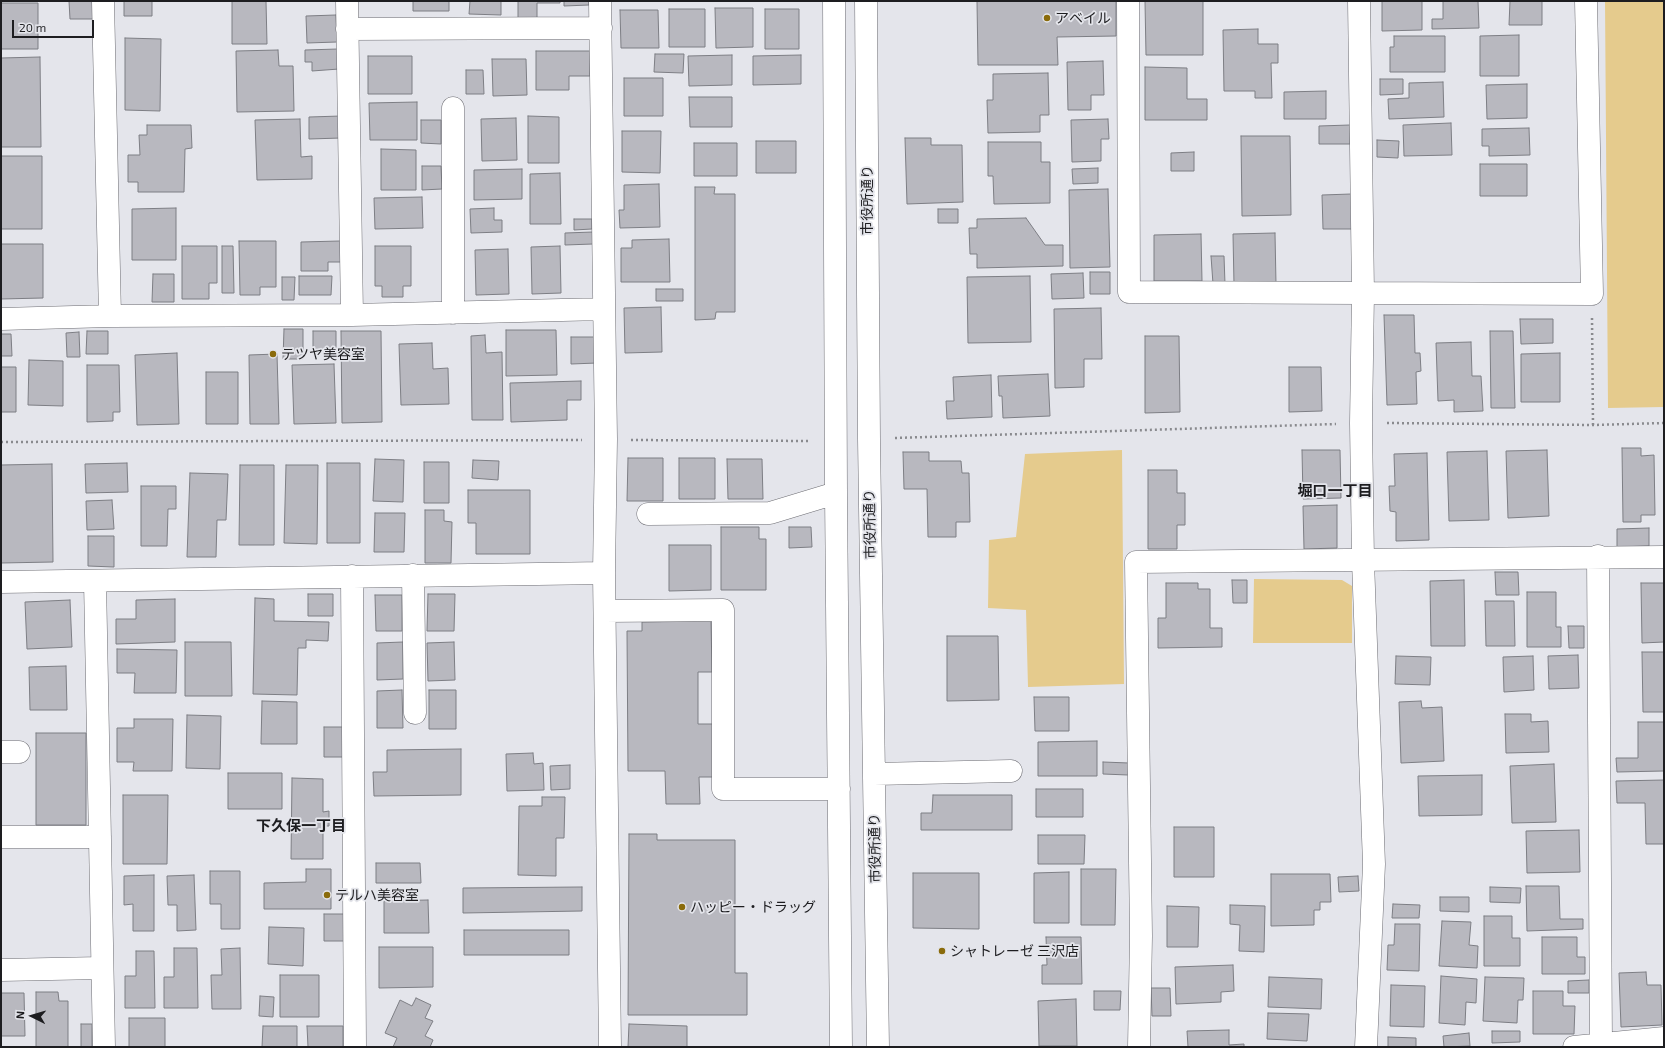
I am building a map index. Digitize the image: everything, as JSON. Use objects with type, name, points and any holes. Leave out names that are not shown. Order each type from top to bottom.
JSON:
[{"type":"street","points":[[103,1],[110,316]]},
{"type":"street","points":[[348,1],[347,29],[352,315]]},
{"type":"street","points":[[600,1],[606,439],[604,573],[610,1047]]},
{"type":"street","points":[[834,1],[836,493],[841,1047]]},
{"type":"street","name":"市役所通り","points":[[866,1],[869,439],[878,1047]]},
{"type":"street","points":[[1128,1],[1130,292],[1592,294],[1586,1]]},
{"type":"street","points":[[1359,1],[1363,293],[1361,423],[1363,561],[1374,864],[1366,1047]]},
{"type":"street","points":[[347,29],[601,28]]},
{"type":"street","points":[[453,108],[453,312]]},
{"type":"street","points":[[1,319],[110,316],[352,315],[604,309]]},
{"type":"street","points":[[648,514],[770,513],[836,493]]},
{"type":"street","points":[[1598,556],[1601,1045]]},
{"type":"street","points":[[1139,1047],[1141,936],[1136,562],[1363,561],[1598,556],[1664,557]]},
{"type":"street","points":[[1,582],[604,573]]},
{"type":"street","points":[[413,575],[415,713]]},
{"type":"street","points":[[352,576],[355,1047]]},
{"type":"street","points":[[95,581],[104,1047]]},
{"type":"street","points":[[605,610],[722,610],[723,789],[839,788]]},
{"type":"street","points":[[874,774],[1011,771]]},
{"type":"street","points":[[1,837],[100,837]]},
{"type":"street","points":[[1,970],[102,968]]},
{"type":"street","points":[[1574,1047],[1664,1038]]},
{"type":"path","points":[[1592,294],[1593,425]]},
{"type":"path","points":[[869,439],[1361,423],[1593,425],[1664,423]]},
{"type":"path","points":[[1,442],[606,439],[836,441]]},
{"type":"shaded area","points":[[1605,1],[1664,1],[1664,407],[1608,408]]},
{"type":"shaded area","points":[[1122,450],[1124,684],[1028,687],[1026,610],[988,608],[989,540],[1016,537],[1025,454]]},
{"type":"shaded area","points":[[1254,579],[1342,580],[1352,586],[1352,643],[1253,643]]},
{"type":"building","points":[[69,1],[93,1],[93,19],[70,19]]},
{"type":"building","points":[[124,1],[152,1],[152,16],[124,16]]},
{"type":"building","points":[[232,1],[266,1],[267,44],[232,44]]},
{"type":"building","points":[[413,1],[449,1],[449,11],[413,11]]},
{"type":"building","points":[[470,1],[501,1],[501,15],[469,14]]},
{"type":"building","points":[[518,1],[560,1],[560,3],[537,3],[537,19],[518,20]]},
{"type":"building","points":[[564,1],[589,1],[589,5],[564,6]]},
{"type":"building","name":"アベイル","points":[[977,1],[1116,1],[1116,36],[1057,37],[1058,65],[978,65]]},
{"type":"building","points":[[1145,1],[1203,1],[1203,55],[1146,55]]},
{"type":"building","points":[[1382,1],[1422,1],[1422,30],[1382,31]]},
{"type":"building","points":[[1443,1],[1478,1],[1479,28],[1432,29],[1432,19],[1443,19]]},
{"type":"building","points":[[1510,1],[1542,1],[1542,25],[1509,25]]},
{"type":"building","points":[[1,3],[38,3],[38,49],[1,49]]},
{"type":"building","points":[[715,8],[753,8],[753,47],[716,48]]},
{"type":"building","points":[[669,9],[705,9],[705,47],[669,47]]},
{"type":"building","points":[[765,9],[799,9],[799,49],[765,49]]},
{"type":"building","points":[[620,10],[658,10],[659,48],[621,48]]},
{"type":"building","points":[[336,15],[337,42],[307,43],[306,16]]},
{"type":"building","points":[[1258,29],[1258,44],[1278,44],[1278,63],[1271,63],[1272,98],[1255,98],[1255,91],[1224,91],[1223,30]]},
{"type":"building","points":[[1519,35],[1519,76],[1480,76],[1480,36]]},
{"type":"building","points":[[1394,36],[1445,36],[1445,72],[1390,72],[1390,47],[1394,47]]},
{"type":"building","points":[[125,38],[161,39],[160,111],[125,110]]},
{"type":"building","points":[[338,49],[339,69],[312,71],[312,62],[305,62],[305,50]]},
{"type":"building","points":[[278,50],[279,66],[293,66],[294,111],[237,112],[236,51]]},
{"type":"building","points":[[536,51],[590,51],[590,76],[569,76],[569,90],[536,90]]},
{"type":"building","points":[[655,54],[684,54],[683,73],[654,72]]},
{"type":"building","points":[[732,55],[732,85],[689,86],[688,56]]},
{"type":"building","points":[[801,55],[801,84],[753,85],[753,56]]},
{"type":"building","points":[[368,56],[412,56],[412,94],[368,94]]},
{"type":"building","points":[[40,57],[41,147],[1,147],[1,58]]},
{"type":"building","points":[[492,59],[526,59],[527,95],[493,96]]},
{"type":"building","points":[[1103,61],[1104,95],[1091,95],[1091,110],[1068,110],[1067,62]]},
{"type":"building","points":[[1145,67],[1187,68],[1187,99],[1207,99],[1207,120],[1145,120]]},
{"type":"building","points":[[466,70],[483,70],[484,94],[466,94]]},
{"type":"building","points":[[1048,73],[1049,115],[1040,115],[1040,132],[988,133],[987,100],[993,100],[993,74]]},
{"type":"building","points":[[624,78],[663,78],[663,116],[624,116]]},
{"type":"building","points":[[1380,79],[1403,79],[1403,94],[1380,95]]},
{"type":"building","points":[[1443,82],[1444,117],[1389,119],[1388,99],[1409,98],[1409,83]]},
{"type":"building","points":[[1527,84],[1527,118],[1487,119],[1486,85]]},
{"type":"building","points":[[1326,91],[1326,119],[1284,119],[1284,92]]},
{"type":"building","points":[[689,97],[732,97],[732,127],[690,127]]},
{"type":"building","points":[[417,102],[417,140],[370,140],[369,103]]},
{"type":"building","points":[[341,116],[341,138],[309,139],[309,117]]},
{"type":"building","points":[[528,116],[559,117],[559,163],[528,163]]},
{"type":"building","points":[[516,118],[517,160],[482,161],[481,119]]},
{"type":"building","points":[[300,119],[301,157],[312,156],[312,179],[257,180],[255,120]]},
{"type":"building","points":[[1108,119],[1109,139],[1101,139],[1101,161],[1072,162],[1071,120]]},
{"type":"building","points":[[421,120],[441,120],[441,144],[421,143]]},
{"type":"building","points":[[1451,123],[1452,155],[1404,156],[1403,125]]},
{"type":"building","points":[[147,125],[191,125],[192,148],[185,149],[184,192],[138,192],[138,182],[128,182],[128,155],[140,155],[139,135],[147,135]]},
{"type":"building","points":[[1350,125],[1350,144],[1319,144],[1319,126]]},
{"type":"building","points":[[1529,128],[1530,155],[1489,156],[1489,146],[1482,146],[1482,129]]},
{"type":"building","points":[[622,131],[661,131],[660,173],[622,172]]},
{"type":"building","points":[[1241,136],[1290,136],[1291,215],[1242,216]]},
{"type":"building","points":[[905,138],[931,138],[931,145],[962,145],[963,202],[907,204]]},
{"type":"building","points":[[1377,140],[1399,141],[1398,158],[1377,157]]},
{"type":"building","points":[[756,141],[796,141],[796,173],[756,173]]},
{"type":"building","points":[[988,142],[1041,142],[1041,162],[1050,162],[1050,203],[994,204],[993,176],[988,176]]},
{"type":"building","points":[[694,143],[737,143],[737,176],[694,176]]},
{"type":"building","points":[[381,149],[416,150],[416,190],[381,190]]},
{"type":"building","points":[[1194,152],[1194,171],[1171,171],[1171,153]]},
{"type":"building","points":[[1,156],[42,156],[42,229],[1,229]]},
{"type":"building","points":[[1480,164],[1527,164],[1527,196],[1480,196]]},
{"type":"building","points":[[422,166],[441,166],[442,189],[422,190]]},
{"type":"building","points":[[1098,168],[1098,183],[1073,184],[1072,169]]},
{"type":"building","points":[[522,169],[522,199],[474,200],[474,170]]},
{"type":"building","points":[[560,173],[561,224],[530,224],[530,174]]},
{"type":"building","points":[[659,184],[660,227],[620,228],[619,210],[624,210],[624,185]]},
{"type":"building","points":[[695,187],[715,187],[714,194],[735,194],[735,312],[716,312],[715,319],[695,320]]},
{"type":"building","points":[[1108,189],[1110,267],[1070,268],[1069,190]]},
{"type":"building","points":[[1351,194],[1352,229],[1323,229],[1322,195]]},
{"type":"building","points":[[422,197],[423,228],[375,229],[374,198]]},
{"type":"building","points":[[176,208],[176,260],[132,260],[132,209]]},
{"type":"building","points":[[494,208],[494,220],[502,220],[502,232],[471,233],[470,209]]},
{"type":"building","points":[[938,209],[958,209],[958,223],[938,223]]},
{"type":"building","points":[[1026,218],[1045,245],[1063,245],[1063,266],[977,268],[977,254],[970,254],[969,228],[977,228],[977,219]]},
{"type":"building","points":[[574,219],[592,219],[592,229],[574,230]]},
{"type":"building","points":[[593,232],[593,244],[565,245],[565,233]]},
{"type":"building","points":[[1275,233],[1276,284],[1234,285],[1233,234]]},
{"type":"building","points":[[1201,234],[1202,281],[1154,281],[1154,235]]},
{"type":"building","points":[[669,239],[670,282],[621,282],[621,248],[632,248],[632,240]]},
{"type":"building","points":[[239,241],[276,241],[276,287],[260,287],[260,295],[240,295]]},
{"type":"building","points":[[340,241],[341,262],[328,262],[328,271],[301,271],[301,242]]},
{"type":"building","points":[[1,244],[43,244],[43,298],[1,299]]},
{"type":"building","points":[[182,246],[217,246],[217,283],[209,283],[209,299],[182,299]]},
{"type":"building","points":[[222,246],[233,246],[234,293],[222,293]]},
{"type":"building","points":[[375,246],[411,246],[411,286],[403,286],[403,297],[382,297],[382,286],[375,286]]},
{"type":"building","points":[[560,246],[561,293],[532,294],[531,247]]},
{"type":"building","points":[[508,249],[509,294],[476,295],[475,250]]},
{"type":"building","points":[[1211,256],[1224,256],[1225,284],[1213,284]]},
{"type":"building","points":[[1090,272],[1110,272],[1110,294],[1090,294]]},
{"type":"building","points":[[1083,273],[1084,298],[1052,299],[1051,274]]},
{"type":"building","points":[[153,274],[174,274],[174,302],[152,302]]},
{"type":"building","points":[[299,276],[332,276],[331,295],[299,295]]},
{"type":"building","points":[[1030,276],[1031,342],[968,343],[967,277]]},
{"type":"building","points":[[282,277],[295,277],[294,300],[282,300]]},
{"type":"building","points":[[656,289],[683,289],[683,301],[656,301]]},
{"type":"building","points":[[661,307],[662,352],[625,353],[624,308]]},
{"type":"building","points":[[1101,308],[1102,359],[1084,359],[1084,387],[1055,388],[1054,309]]},
{"type":"building","points":[[1384,315],[1414,315],[1415,353],[1420,353],[1421,371],[1416,372],[1417,404],[1387,405]]},
{"type":"building","points":[[1520,319],[1553,319],[1553,343],[1521,344]]},
{"type":"building","points":[[284,329],[303,329],[303,359],[283,359]]},
{"type":"building","points":[[506,330],[556,330],[557,375],[506,376]]},
{"type":"building","points":[[87,331],[108,331],[108,354],[86,354]]},
{"type":"building","points":[[313,331],[336,331],[336,350],[313,350]]},
{"type":"building","points":[[341,331],[381,331],[382,422],[342,423]]},
{"type":"building","points":[[1490,331],[1513,331],[1515,408],[1491,408]]},
{"type":"building","points":[[79,332],[80,357],[67,357],[66,333]]},
{"type":"building","points":[[1,334],[11,334],[12,356],[1,356]]},
{"type":"building","points":[[485,335],[486,353],[502,352],[503,420],[472,420],[471,336]]},
{"type":"building","points":[[1145,336],[1179,336],[1180,412],[1145,413]]},
{"type":"building","points":[[571,337],[596,337],[597,363],[571,364]]},
{"type":"building","points":[[1471,342],[1472,376],[1481,376],[1483,411],[1454,412],[1454,400],[1438,401],[1436,343]]},
{"type":"building","points":[[432,343],[433,369],[448,368],[449,404],[401,405],[399,344]]},
{"type":"building","points":[[177,353],[179,424],[137,425],[135,355]]},
{"type":"building","points":[[1560,353],[1560,402],[1521,402],[1521,354]]},
{"type":"building","points":[[277,354],[279,424],[250,424],[249,355]]},
{"type":"building","points":[[29,360],[63,361],[63,406],[28,405]]},
{"type":"building","points":[[334,364],[336,423],[294,424],[292,365]]},
{"type":"building","points":[[87,365],[119,365],[120,412],[113,412],[113,421],[87,422]]},
{"type":"building","points":[[1,367],[16,367],[16,412],[1,412]]},
{"type":"building","points":[[1289,367],[1321,367],[1322,411],[1289,412]]},
{"type":"building","points":[[206,372],[238,372],[238,424],[206,424]]},
{"type":"building","points":[[1048,374],[1050,416],[1003,418],[1002,396],[999,396],[998,376]]},
{"type":"building","points":[[991,375],[992,417],[947,419],[946,401],[954,401],[953,377]]},
{"type":"building","points":[[581,381],[581,400],[567,400],[567,420],[511,422],[510,383]]},
{"type":"building","points":[[1622,448],[1641,448],[1641,456],[1654,455],[1655,515],[1641,515],[1641,522],[1623,522]]},
{"type":"building","points":[[1302,450],[1340,450],[1341,498],[1303,499]]},
{"type":"building","points":[[1547,450],[1549,516],[1508,518],[1506,451]]},
{"type":"building","points":[[1487,451],[1489,520],[1449,521],[1447,452]]},
{"type":"building","points":[[903,452],[929,452],[929,461],[961,461],[962,473],[969,473],[970,522],[956,522],[956,537],[928,537],[927,489],[904,489]]},
{"type":"building","points":[[1427,453],[1429,540],[1396,541],[1396,512],[1390,511],[1389,486],[1395,486],[1394,454]]},
{"type":"building","points":[[628,458],[663,458],[663,501],[627,501]]},
{"type":"building","points":[[679,458],[715,458],[715,499],[679,499]]},
{"type":"building","points":[[375,459],[404,460],[403,502],[373,501]]},
{"type":"building","points":[[727,459],[762,459],[763,499],[728,499]]},
{"type":"building","points":[[473,460],[499,461],[498,480],[472,478]]},
{"type":"building","points":[[424,462],[449,462],[449,503],[424,503]]},
{"type":"building","points":[[127,463],[128,492],[86,493],[85,464]]},
{"type":"building","points":[[327,463],[360,463],[360,543],[327,543]]},
{"type":"building","points":[[52,464],[53,562],[1,563],[1,465]]},
{"type":"building","points":[[240,465],[274,465],[274,545],[239,545]]},
{"type":"building","points":[[286,465],[318,465],[317,544],[284,543]]},
{"type":"building","points":[[1148,470],[1177,470],[1177,493],[1185,493],[1185,525],[1177,525],[1177,549],[1148,549]]},
{"type":"building","points":[[190,473],[228,474],[226,520],[217,520],[216,557],[187,557]]},
{"type":"building","points":[[141,486],[176,486],[176,509],[168,509],[167,546],[141,546]]},
{"type":"building","points":[[468,490],[530,490],[530,554],[476,554],[476,523],[468,523]]},
{"type":"building","points":[[112,500],[114,529],[87,530],[86,501]]},
{"type":"building","points":[[1337,505],[1337,548],[1304,549],[1303,506]]},
{"type":"building","points":[[425,510],[444,510],[444,521],[452,522],[451,563],[425,563]]},
{"type":"building","points":[[375,513],[405,513],[404,552],[374,552]]},
{"type":"building","points":[[721,527],[759,527],[759,539],[766,539],[766,590],[721,590]]},
{"type":"building","points":[[789,527],[811,527],[812,547],[789,548]]},
{"type":"building","points":[[1649,528],[1649,546],[1617,547],[1617,529]]},
{"type":"building","points":[[88,536],[114,536],[114,567],[88,566]]},
{"type":"building","points":[[669,545],[711,545],[711,590],[669,591]]},
{"type":"building","points":[[1495,572],[1518,572],[1519,595],[1496,595]]},
{"type":"building","points":[[1232,580],[1247,580],[1247,603],[1233,603]]},
{"type":"building","points":[[1464,580],[1465,646],[1431,646],[1430,581]]},
{"type":"building","points":[[1166,583],[1198,583],[1198,589],[1210,589],[1210,628],[1222,628],[1222,647],[1158,648],[1158,618],[1166,618]]},
{"type":"building","points":[[1641,583],[1664,583],[1664,642],[1642,643]]},
{"type":"building","points":[[1527,592],[1556,592],[1556,627],[1561,627],[1561,647],[1527,647]]},
{"type":"building","points":[[308,594],[333,594],[333,616],[308,616]]},
{"type":"building","points":[[428,594],[455,594],[454,631],[427,631]]},
{"type":"building","points":[[375,595],[402,595],[402,631],[376,631]]},
{"type":"building","points":[[255,598],[274,599],[274,621],[329,622],[328,641],[306,640],[306,648],[298,648],[297,695],[253,694]]},
{"type":"building","points":[[175,599],[175,642],[116,644],[116,619],[136,619],[136,600]]},
{"type":"building","points":[[70,600],[72,647],[27,649],[25,602]]},
{"type":"building","points":[[1485,601],[1514,601],[1515,646],[1486,646]]},
{"type":"building","points":[[711,621],[712,672],[698,672],[698,724],[713,724],[713,777],[699,777],[700,804],[666,804],[665,771],[628,771],[627,631],[642,631],[642,622]]},
{"type":"building","points":[[1568,626],[1584,626],[1584,648],[1569,648]]},
{"type":"building","points":[[947,636],[998,636],[999,700],[947,701]]},
{"type":"building","points":[[185,642],[231,642],[232,696],[185,696]]},
{"type":"building","points":[[403,642],[403,679],[377,680],[377,643]]},
{"type":"building","points":[[454,642],[455,680],[428,681],[427,643]]},
{"type":"building","points":[[117,649],[177,650],[176,693],[134,693],[135,673],[117,673]]},
{"type":"building","points":[[1642,652],[1664,652],[1664,712],[1643,712]]},
{"type":"building","points":[[1578,655],[1579,688],[1549,689],[1548,656]]},
{"type":"building","points":[[1396,656],[1431,657],[1430,685],[1395,684]]},
{"type":"building","points":[[1533,656],[1534,690],[1504,692],[1503,657]]},
{"type":"building","points":[[66,666],[67,710],[30,710],[29,667]]},
{"type":"building","points":[[402,690],[403,728],[377,728],[377,691]]},
{"type":"building","points":[[429,690],[456,690],[456,729],[429,729]]},
{"type":"building","points":[[1034,697],[1069,697],[1069,731],[1035,731]]},
{"type":"building","points":[[262,701],[297,702],[297,744],[261,744]]},
{"type":"building","points":[[1421,701],[1422,708],[1442,707],[1444,761],[1401,763],[1399,702]]},
{"type":"building","points":[[1505,714],[1531,714],[1531,722],[1548,721],[1549,752],[1506,753]]},
{"type":"building","points":[[187,715],[221,716],[220,769],[186,768]]},
{"type":"building","points":[[134,719],[173,719],[172,771],[133,771],[134,762],[117,762],[117,728],[134,728]]},
{"type":"building","points":[[1638,722],[1664,722],[1664,771],[1617,772],[1616,758],[1638,758]]},
{"type":"building","points":[[324,727],[347,727],[347,757],[324,757]]},
{"type":"building","points":[[36,733],[86,733],[86,825],[36,825]]},
{"type":"building","points":[[1097,741],[1097,776],[1038,776],[1038,742]]},
{"type":"building","points":[[461,749],[461,795],[374,796],[373,772],[387,772],[387,750]]},
{"type":"building","points":[[533,753],[534,764],[543,763],[544,790],[507,791],[506,754]]},
{"type":"building","points":[[1103,762],[1129,763],[1128,775],[1103,774]]},
{"type":"building","points":[[1554,764],[1556,822],[1512,823],[1510,766]]},
{"type":"building","points":[[570,765],[570,789],[551,790],[550,766]]},
{"type":"building","points":[[228,773],[282,773],[282,809],[228,809]]},
{"type":"building","points":[[1482,775],[1482,815],[1419,816],[1418,776]]},
{"type":"building","points":[[292,778],[323,779],[323,812],[329,811],[329,826],[323,826],[323,859],[291,859]]},
{"type":"building","points":[[1664,780],[1664,844],[1646,844],[1645,803],[1617,803],[1616,781]]},
{"type":"building","points":[[1036,789],[1083,789],[1083,817],[1036,817]]},
{"type":"building","points":[[123,795],[168,795],[167,864],[123,864]]},
{"type":"building","points":[[933,795],[1012,795],[1012,830],[921,830],[921,813],[932,813]]},
{"type":"building","points":[[542,797],[565,797],[564,838],[556,838],[556,876],[518,875],[519,806],[542,806]]},
{"type":"building","points":[[1174,827],[1214,827],[1214,877],[1174,877]]},
{"type":"building","points":[[1579,830],[1580,872],[1527,873],[1526,831]]},
{"type":"building","name":"ハッピー・ドラッグ","points":[[629,834],[657,834],[657,840],[735,840],[735,973],[747,973],[747,1015],[628,1015]]},
{"type":"building","points":[[1038,835],[1085,835],[1084,864],[1038,864]]},
{"type":"building","points":[[376,863],[420,863],[421,883],[376,883]]},
{"type":"building","points":[[306,869],[331,869],[331,909],[264,909],[264,883],[306,882]]},
{"type":"building","points":[[1081,869],[1116,869],[1115,925],[1081,925]]},
{"type":"building","points":[[210,871],[240,871],[240,929],[221,929],[221,904],[210,904]]},
{"type":"building","points":[[1069,872],[1069,923],[1034,923],[1034,873]]},
{"type":"building","points":[[913,873],[979,873],[979,929],[913,928]]},
{"type":"building","points":[[1271,874],[1330,874],[1331,902],[1320,902],[1320,910],[1314,910],[1314,925],[1271,926]]},
{"type":"building","points":[[154,875],[154,931],[133,931],[133,904],[124,905],[124,876]]},
{"type":"building","points":[[194,875],[196,930],[177,931],[177,905],[168,905],[167,876]]},
{"type":"building","points":[[1358,876],[1359,891],[1339,892],[1338,877]]},
{"type":"building","points":[[1526,886],[1559,886],[1560,919],[1583,919],[1583,929],[1527,931]]},
{"type":"building","points":[[582,887],[582,911],[463,913],[463,888]]},
{"type":"building","points":[[1490,887],[1521,888],[1520,903],[1490,902]]},
{"type":"building","points":[[1440,897],[1469,897],[1469,912],[1440,911]]},
{"type":"building","points":[[428,900],[429,933],[384,933],[384,901]]},
{"type":"building","points":[[1393,904],[1420,905],[1419,918],[1392,918]]},
{"type":"building","points":[[1230,905],[1265,906],[1264,952],[1239,951],[1240,925],[1230,924]]},
{"type":"building","points":[[1167,906],[1199,907],[1198,947],[1167,947]]},
{"type":"building","points":[[324,914],[347,914],[347,941],[324,941]]},
{"type":"building","points":[[1484,916],[1512,916],[1512,938],[1520,938],[1520,966],[1484,966]]},
{"type":"building","points":[[1442,921],[1471,922],[1469,945],[1478,946],[1477,968],[1439,966]]},
{"type":"building","points":[[1395,924],[1420,924],[1419,971],[1387,970],[1388,945],[1394,945]]},
{"type":"building","points":[[269,927],[304,928],[303,966],[268,964]]},
{"type":"building","points":[[464,930],[569,930],[569,955],[464,955]]},
{"type":"building","points":[[1046,937],[1081,937],[1082,984],[1042,984],[1042,965],[1047,965]]},
{"type":"building","points":[[1542,937],[1577,937],[1577,957],[1585,957],[1585,974],[1542,974]]},
{"type":"building","points":[[379,947],[433,947],[433,987],[379,988]]},
{"type":"building","points":[[174,948],[197,948],[198,1008],[164,1008],[164,977],[174,977]]},
{"type":"building","points":[[240,948],[241,1009],[212,1009],[211,975],[222,975],[221,949]]},
{"type":"building","points":[[136,951],[154,951],[155,1008],[125,1008],[125,976],[136,976]]},
{"type":"building","points":[[1233,965],[1234,991],[1221,992],[1221,1002],[1176,1004],[1175,967]]},
{"type":"building","points":[[1646,972],[1647,985],[1661,985],[1662,1025],[1621,1027],[1619,973]]},
{"type":"building","points":[[280,975],[319,975],[319,1017],[280,1017]]},
{"type":"building","points":[[1441,976],[1477,979],[1476,1003],[1466,1002],[1465,1025],[1439,1023]]},
{"type":"building","points":[[1269,977],[1322,979],[1321,1009],[1268,1007]]},
{"type":"building","points":[[1485,977],[1524,978],[1523,1000],[1518,1000],[1517,1023],[1483,1021]]},
{"type":"building","points":[[1589,980],[1589,993],[1568,993],[1568,981]]},
{"type":"building","points":[[1391,985],[1425,986],[1424,1027],[1390,1026]]},
{"type":"building","points":[[1151,988],[1170,988],[1171,1016],[1152,1016]]},
{"type":"building","points":[[1094,991],[1121,991],[1120,1010],[1094,1010]]},
{"type":"building","points":[[1533,991],[1563,991],[1563,1006],[1575,1006],[1574,1034],[1533,1034]]},
{"type":"building","points":[[36,992],[58,992],[59,1001],[68,1001],[68,1047],[36,1047]]},
{"type":"building","points":[[1,993],[24,993],[25,1036],[1,1036]]},
{"type":"building","points":[[260,996],[274,997],[273,1017],[259,1016]]},
{"type":"building","points":[[416,998],[431,1005],[425,1018],[433,1021],[425,1036],[433,1040],[430,1047],[393,1047],[397,1038],[385,1033],[400,1000],[412,1006]]},
{"type":"building","points":[[1076,999],[1077,1046],[1039,1046],[1038,1001]]},
{"type":"building","points":[[1268,1013],[1309,1014],[1307,1041],[1267,1039]]},
{"type":"building","points":[[129,1018],[165,1018],[165,1047],[129,1047]]},
{"type":"building","points":[[81,1024],[92,1024],[92,1047],[81,1047]]},
{"type":"building","points":[[629,1024],[687,1026],[687,1047],[628,1047]]},
{"type":"building","points":[[263,1026],[297,1026],[297,1047],[262,1047]]},
{"type":"building","points":[[307,1026],[343,1026],[343,1047],[308,1047]]},
{"type":"building","points":[[1229,1030],[1229,1045],[1244,1044],[1244,1047],[1188,1047],[1187,1031]]},
{"type":"building","points":[[1492,1031],[1520,1031],[1520,1042],[1492,1043]]},
{"type":"building","points":[[1469,1033],[1470,1046],[1444,1047],[1443,1036]]},
{"type":"building","points":[[1388,1037],[1416,1038],[1416,1047],[1388,1047]]},
{"type":"place","name":"アベイル","points":[[1047,18]]},
{"type":"place","name":"テツヤ美容室","points":[[273,354]]},
{"type":"place","name":"テルハ美容室","points":[[327,895]]},
{"type":"place","name":"ハッピー・ドラッグ","points":[[682,907]]},
{"type":"place","name":"シャトレーゼ 三沢店","points":[[942,951]]},
{"type":"district","name":"堀口一丁目","points":[[1335,491]]},
{"type":"district","name":"下久保一丁目","points":[[301,826]]}]
